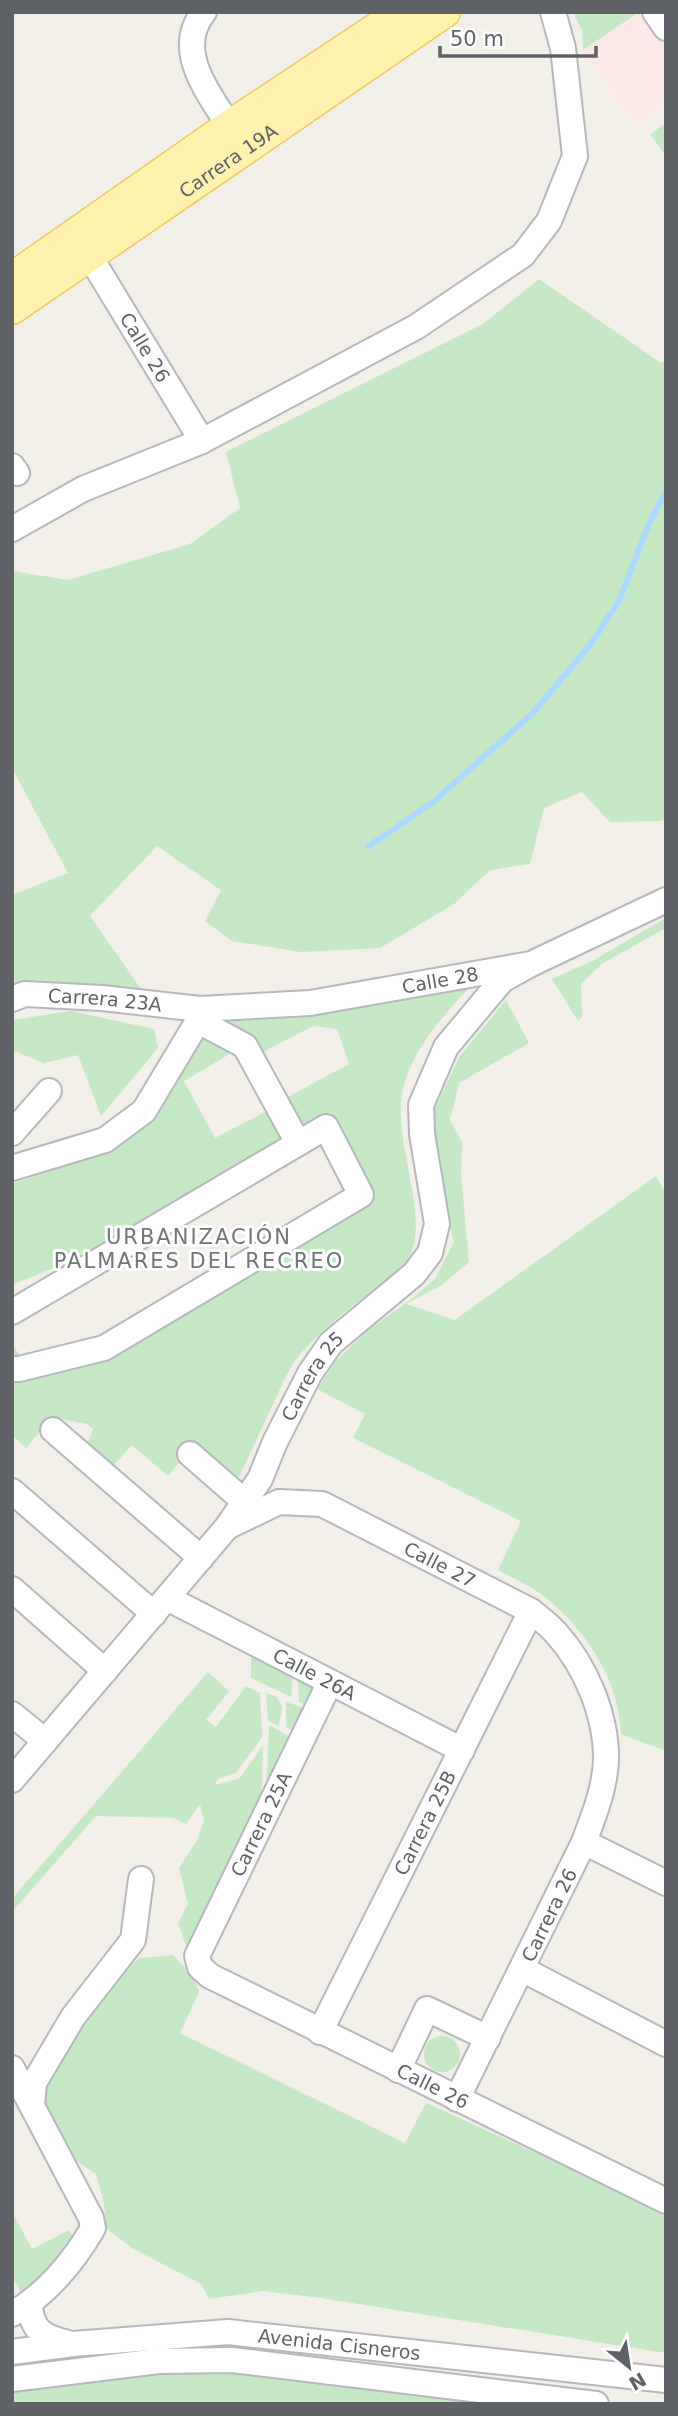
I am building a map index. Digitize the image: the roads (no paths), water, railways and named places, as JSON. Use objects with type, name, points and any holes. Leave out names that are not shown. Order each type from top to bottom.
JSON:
[{"type":"main road","name":"Carrera 19A","points":[[12,278],[229,127],[401,12]]},
{"type":"main road","name":"Carrera 19A","points":[[12,309],[444,13]]},
{"type":"street","points":[[204,12],[191,41],[192,55],[198,74],[229,127]]},
{"type":"street","points":[[12,529],[83,489],[202,441],[416,327],[523,255],[550,222],[575,156],[563,48],[553,12]]},
{"type":"street","points":[[655,12],[666,28]]},
{"type":"street","name":"Calle 26","points":[[89,255],[202,441]]},
{"type":"street","name":"Calle 28","points":[[199,1015],[310,1003],[531,964],[666,900]]},
{"type":"street","name":"Carrera 25","points":[[12,1780],[228,1527],[260,1479],[275,1442],[310,1373],[331,1343],[414,1275],[430,1252],[437,1224],[422,1134],[421,1105],[446,1047],[502,980],[531,964]]},
{"type":"street","name":"Carrera 23A","points":[[12,999],[25,994],[89,997],[199,1015]]},
{"type":"street","points":[[12,1168],[105,1140],[144,1111],[199,1015],[245,1045],[298,1143]]},
{"type":"street","points":[[12,1133],[49,1091]]},
{"type":"street","points":[[12,1312],[326,1127],[361,1195],[104,1348],[12,1369]]},
{"type":"street","points":[[53,1430],[201,1558]]},
{"type":"street","points":[[190,1454],[245,1502]]},
{"type":"street","name":"Calle 26A","points":[[12,1491],[161,1606],[330,1682],[462,1750]]},
{"type":"street","name":"Calle 27","points":[[228,1527],[279,1502],[323,1504],[531,1611],[556,1633],[575,1659],[591,1690],[601,1720]]},
{"type":"street","points":[[12,1589],[105,1671]]},
{"type":"street","name":"Carrera 25B","points":[[320,2032],[531,1611]]},
{"type":"street","name":"Carrera 25A","points":[[200,1967],[197,1956],[330,1682]]},
{"type":"street","points":[[12,1714],[45,1741]]},
{"type":"street","name":"Carrera 26","points":[[457,2099],[584,1842],[599,1799],[606,1758],[601,1720]]},
{"type":"street","points":[[584,1842],[666,1883]]},
{"type":"street","points":[[32,2105],[34,2083],[73,2017],[133,1940],[141,1879]]},
{"type":"street","name":"Calle 26","points":[[200,1967],[210,1976],[320,2032],[666,2202]]},
{"type":"street","points":[[522,1969],[666,2044]]},
{"type":"street","points":[[397,2070],[427,2009],[488,2038]]},
{"type":"street","points":[[12,2068],[91,2217],[93,2228],[80,2252],[21,2309],[46,2338],[73,2344]]},
{"type":"street","name":"Avenida Cisneros","points":[[12,2352],[73,2344],[228,2332],[666,2380]]},
{"type":"street","name":"Avenida Cisneros","points":[[12,2379],[159,2361],[232,2360],[596,2404]]},
{"type":"waterway","points":[[369,846],[432,803],[533,713],[590,645],[619,601],[650,521],[666,492]]},
{"type":"district","name":"URBANIZACIÓN PALMARES DEL RECREO","points":[[199,1249]]}]
